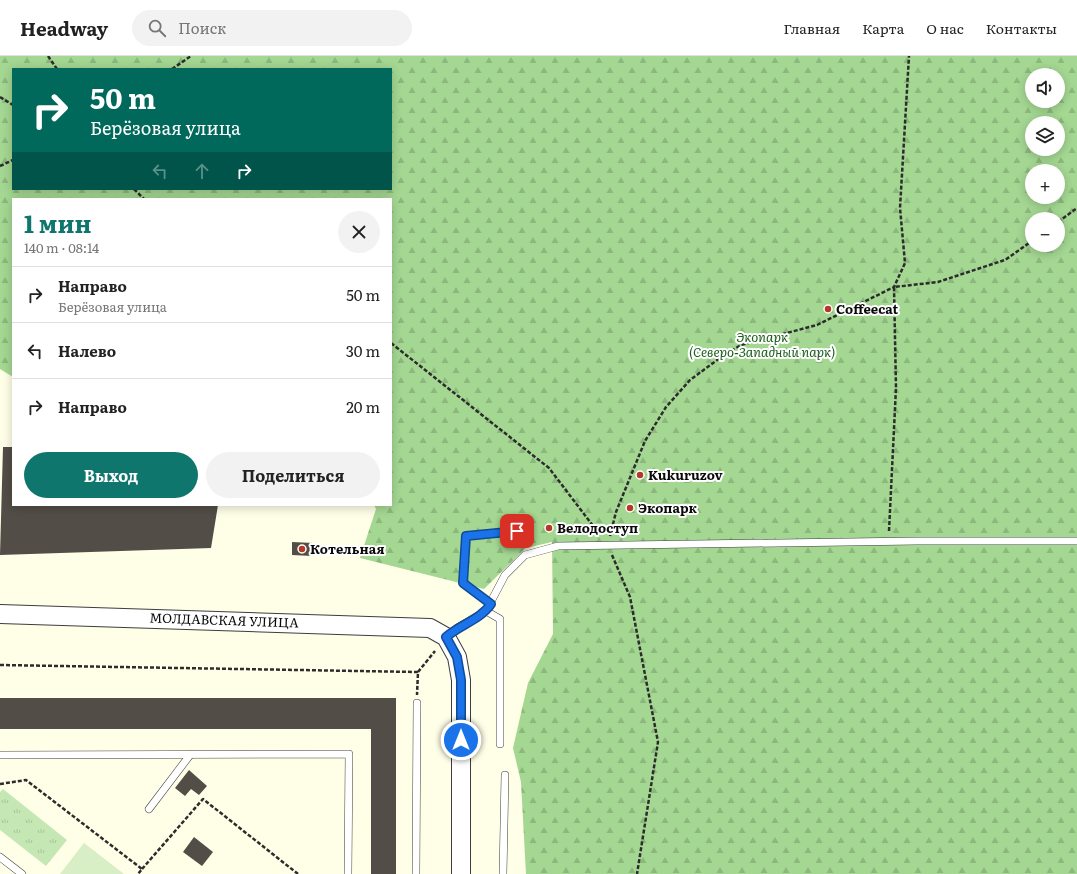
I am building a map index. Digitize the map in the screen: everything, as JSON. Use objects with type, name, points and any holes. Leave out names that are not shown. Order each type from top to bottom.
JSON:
[{"type":"street","name":"МОЛДАВСКАЯ УЛИЦА","points":[[0,614],[412,626],[430,628],[446,637]]},
{"type":"street","points":[[446,637],[457,657],[461,680],[461,874]]},
{"type":"lane","points":[[491,604],[463,583],[466,536],[530,529]]},
{"type":"lane","points":[[446,637],[457,628],[486,611],[491,604],[505,574],[525,555],[558,546],[888,541],[1077,542]]},
{"type":"lane","points":[[486,611],[500,618],[500,744]]},
{"type":"lane","points":[[416,874],[417,703]]},
{"type":"lane","points":[[0,755],[348,754],[348,874]]},
{"type":"lane","points":[[149,809],[190,755]]},
{"type":"lane","points":[[502,874],[505,775]]},
{"type":"lane","points":[[0,857],[22,874]]},
{"type":"path","points":[[48,56],[56,68]]},
{"type":"path","points":[[173,68],[191,56]]},
{"type":"path","points":[[888,541],[896,388],[894,287],[905,263],[900,208],[909,56]]},
{"type":"path","points":[[0,97],[12,104]]},
{"type":"path","points":[[0,166],[12,160]]},
{"type":"path","points":[[135,190],[143,198]]},
{"type":"path","points":[[1065,217],[1077,208]]},
{"type":"path","points":[[608,546],[616,512],[645,440],[666,407],[690,380],[724,354],[741,345],[817,325],[894,287],[938,282],[1005,260],[1025,245]]},
{"type":"path","points":[[392,344],[549,468],[608,546],[630,597],[658,742],[636,874]]},
{"type":"path","points":[[417,703],[418,672],[446,637]]},
{"type":"path","points":[[0,665],[418,672]]},
{"type":"path","points":[[0,784],[26,780],[142,869]]},
{"type":"path","points":[[138,874],[203,799],[298,874]]},
{"type":"green space","name":"Экопарк (Северо-Западный парк)","points":[[0,56],[1077,56],[1077,874],[526,874],[521,782],[513,748],[528,683],[553,634],[552,542],[526,548],[484,589],[360,558],[376,509],[374,506],[392,506],[392,198],[12,198],[12,376],[0,369]]},
{"type":"green space","points":[[3,789],[67,840],[46,866],[0,830],[0,792]]},
{"type":"green space","points":[[84,843],[124,874],[60,874]]},
{"type":"building","points":[[3,447],[12,447],[12,506],[218,506],[211,548],[0,555]]},
{"type":"building","name":"Котельная","points":[[292,542],[313,543],[312,556],[292,555]]},
{"type":"building","points":[[0,698],[396,698],[396,874],[371,874],[371,729],[0,729]]},
{"type":"building","points":[[189,770],[207,786],[199,795],[191,789],[185,796],[175,788]]},
{"type":"building","points":[[194,837],[213,852],[202,866],[183,852]]},
{"type":"place","name":"Coffeecat","points":[[828,309]]},
{"type":"place","name":"Kukuruzov","points":[[640,475]]},
{"type":"place","name":"Экопарк","points":[[630,508]]},
{"type":"place","name":"Велодоступ","points":[[549,528]]},
{"type":"place","name":"Котельная","points":[[302,549]]},
{"type":"route","points":[[461,740],[461,680],[457,657],[446,637],[457,628],[486,611],[491,604],[463,583],[466,536],[517,531]]}]
